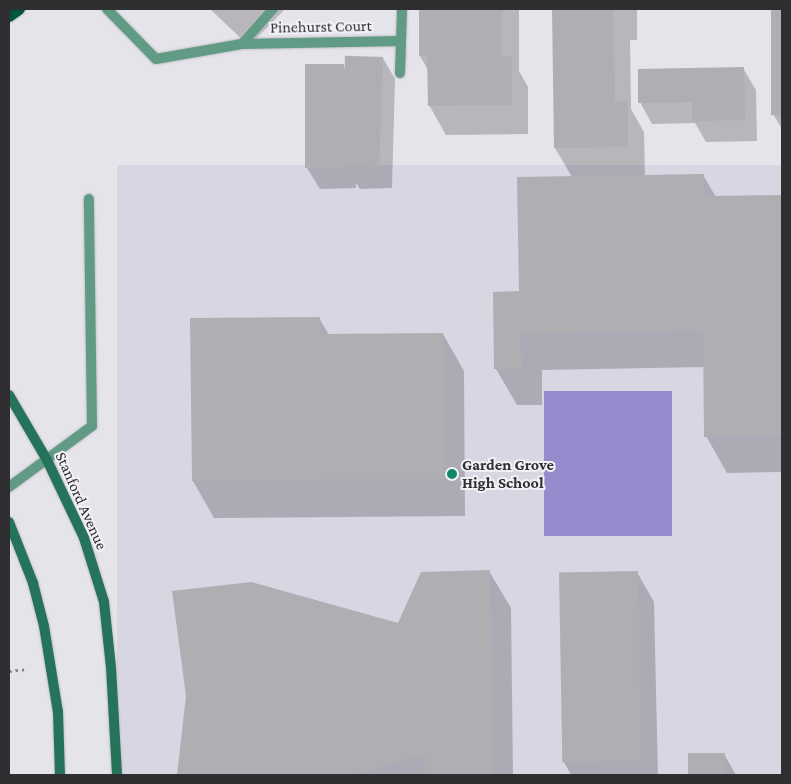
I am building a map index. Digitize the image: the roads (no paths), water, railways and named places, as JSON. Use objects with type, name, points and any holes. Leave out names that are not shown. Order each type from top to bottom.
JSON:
[{"type":"main road","points":[[9,16],[19,9]]},
{"type":"street","name":"Pinehurst Court","points":[[107,9],[156,59],[242,44],[401,41]]},
{"type":"street","name":"Pinehurst Court","points":[[242,44],[273,9]]},
{"type":"street","points":[[400,73],[402,9]]},
{"type":"street","points":[[9,487],[92,426],[89,199]]},
{"type":"street","name":"Stanford Avenue","points":[[9,395],[47,460],[84,538],[104,602],[111,666],[117,775]]},
{"type":"street","points":[[9,522],[33,583],[44,626],[58,712],[60,775]]},
{"type":"place","name":"Garden Grove High School","points":[[452,474]]}]
